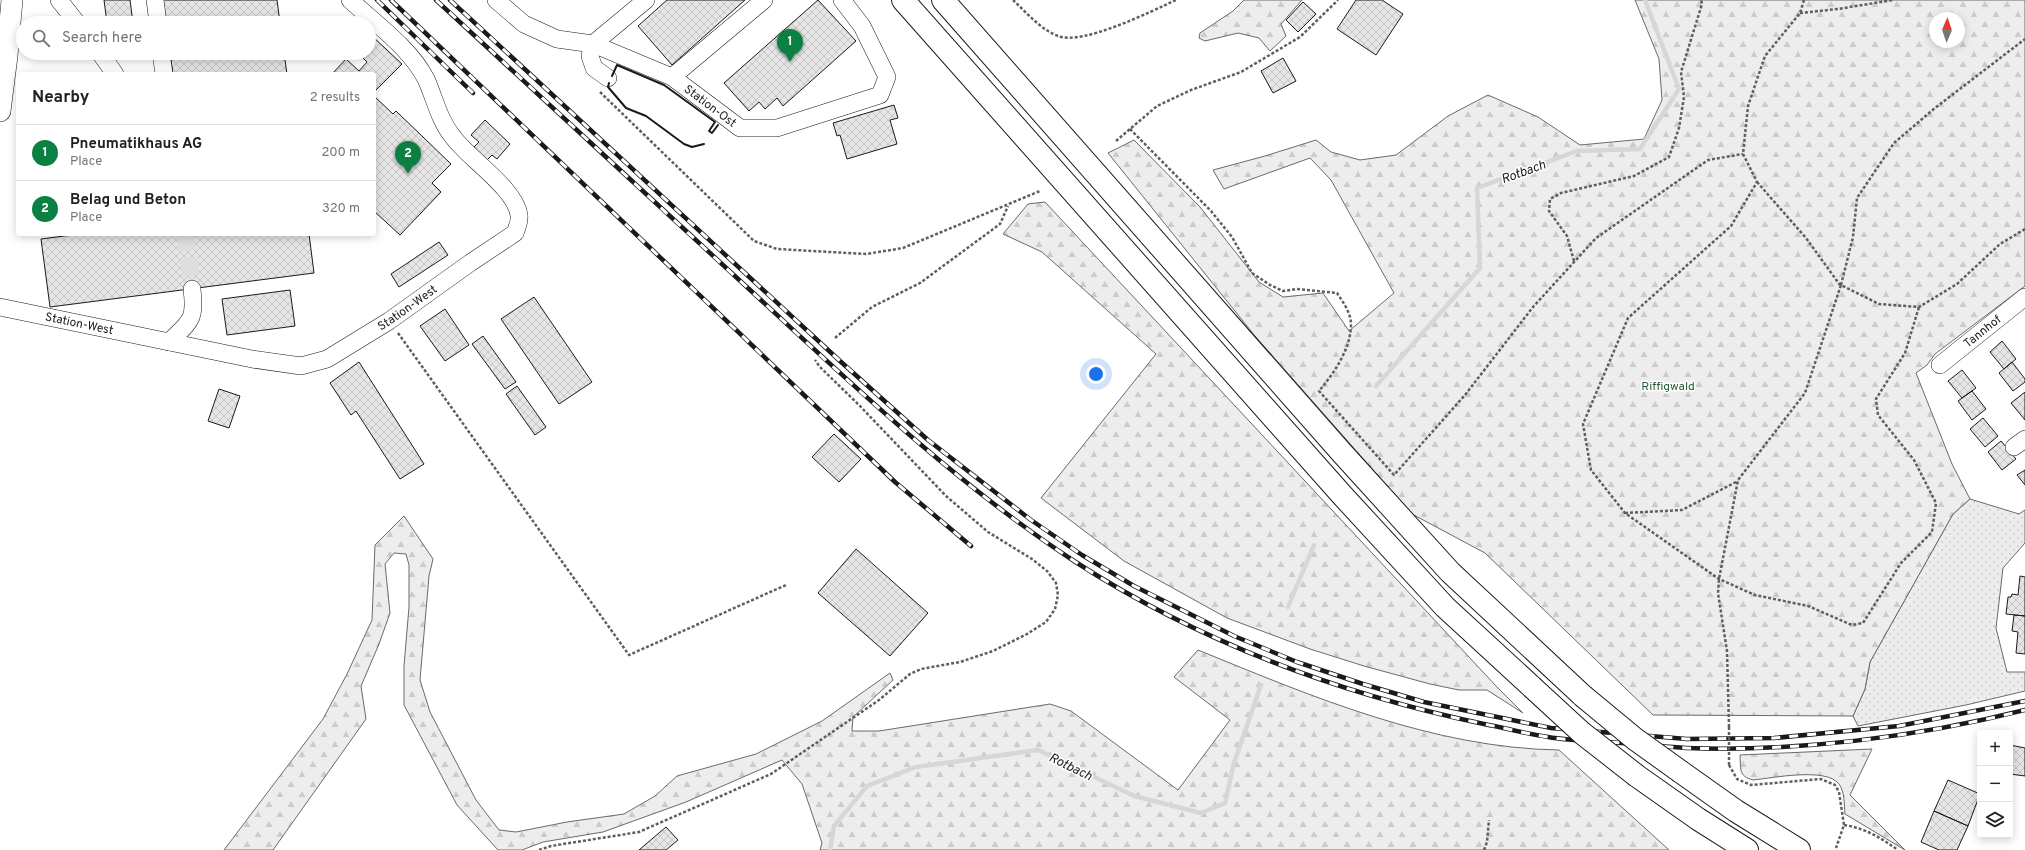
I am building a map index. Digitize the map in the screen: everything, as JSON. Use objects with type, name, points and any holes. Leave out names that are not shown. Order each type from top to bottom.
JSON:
[{"type":"highway","points":[[904,0],[1227,367],[1445,607],[1582,733],[1698,820],[1746,850]]},
{"type":"highway","points":[[942,0],[1450,572],[1583,696],[1635,739],[1736,811],[1799,850]]},
{"type":"main road","points":[[0,111],[8,7]]},
{"type":"street","points":[[59,0],[72,16]]},
{"type":"street","points":[[155,0],[157,16]]},
{"type":"street","name":"Station-West","points":[[350,0],[367,16]]},
{"type":"street","name":"Station-Ost","points":[[496,0],[524,24],[557,39],[593,44],[672,77],[740,128],[777,128],[880,95],[887,77],[862,26],[842,0]]},
{"type":"street","points":[[602,83],[594,68],[590,56],[593,44],[646,0]]},
{"type":"street","points":[[672,77],[764,0]]},
{"type":"street","name":"Station-West","points":[[0,307],[252,359],[301,366],[327,360],[389,321],[470,262],[515,233],[520,217],[516,203],[453,138],[441,118],[426,79],[408,54],[376,24]]},
{"type":"street","points":[[105,60],[114,72]]},
{"type":"street","points":[[162,60],[164,72]]},
{"type":"street","points":[[169,342],[192,318],[194,304],[192,289]]},
{"type":"street","name":"Tannhof","points":[[1940,365],[2025,297]]},
{"type":"path","points":[[1013,0],[1043,28],[1060,37],[1081,37],[1106,31],[1176,0]]},
{"type":"path","points":[[1116,141],[1156,106],[1191,90],[1241,72],[1300,38],[1338,0]]},
{"type":"path","points":[[1574,261],[1567,236],[1549,211],[1550,198],[1561,193],[1634,176],[1670,157],[1681,120],[1684,97],[1682,72],[1702,4],[1701,0]]},
{"type":"path","points":[[1804,0],[1800,13],[1765,56],[1748,106],[1743,154],[1757,182],[1806,238],[1841,285],[1879,304],[1919,307],[1957,284],[2000,244],[2025,229]]},
{"type":"path","points":[[1800,13],[1838,9],[1893,0]]},
{"type":"path","points":[[1624,513],[1682,510],[1738,480],[1805,393],[1841,285],[1854,237],[1857,198],[1894,143],[1935,108],[2025,39]]},
{"type":"path","points":[[602,83],[606,99],[754,241],[777,249],[866,254],[903,248],[1040,191]]},
{"type":"path","points":[[1130,129],[1211,211],[1232,237],[1252,273],[1270,286],[1283,291],[1297,289],[1337,293],[1345,305],[1351,323],[1348,341],[1338,365],[1319,391],[1394,475],[1465,395],[1533,307],[1596,238],[1708,160],[1743,154]]},
{"type":"path","points":[[1757,182],[1731,226],[1628,318],[1582,424],[1591,470],[1624,513],[1719,579],[1755,595],[1808,606],[1852,625],[1863,623],[1901,563],[1932,532],[1936,503],[1914,460],[1878,415],[1876,399],[1905,352],[1919,307]]},
{"type":"path","points":[[835,338],[872,307],[920,283],[1000,224],[1008,205]]},
{"type":"path","points":[[389,321],[629,655],[786,585]]},
{"type":"path","points":[[539,850],[551,846],[639,832],[771,774],[879,700],[910,674],[921,669],[960,662],[993,652],[1046,622],[1055,609],[1058,595],[1056,583],[1047,571],[1032,559],[988,532],[946,496],[859,405],[820,367],[815,360]]},
{"type":"path","points":[[1738,480],[1719,579],[1718,593],[1727,651],[1729,765],[1737,779],[1751,785],[1821,779],[1834,785],[1839,792],[1844,825],[1836,848]]},
{"type":"path","points":[[1484,850],[1487,842],[1489,820]]},
{"type":"path","points":[[1844,825],[1856,826],[1875,834],[1898,850]]},
{"type":"green space","points":[[1244,0],[1302,0],[1281,24],[1286,36],[1270,51],[1259,38],[1238,33],[1205,41],[1199,38],[1200,33],[1233,11]]},
{"type":"green space","name":"Riffigwald","points":[[1635,0],[2025,0],[2025,286],[1935,354],[1927,365],[1916,373],[1952,464],[1970,499],[1953,514],[1870,662],[1865,689],[1853,716],[1653,715],[1485,553],[1412,514],[1255,336],[1108,153],[1134,140],[1200,207],[1259,282],[1283,297],[1323,293],[1349,331],[1394,293],[1331,180],[1310,158],[1224,189],[1213,170],[1316,140],[1331,152],[1360,160],[1396,155],[1448,116],[1488,95],[1538,117],[1580,145],[1644,139],[1662,100],[1659,59]]},
{"type":"green space","points":[[1045,202],[1496,686],[1523,713],[1487,690],[1459,690],[1430,684],[1364,666],[1310,649],[1227,618],[1124,561],[1041,498],[1156,354],[1042,252],[1003,234],[1028,204]]},
{"type":"green space","points":[[1970,499],[2019,514],[2025,510],[2025,543],[2003,568],[1996,628],[2007,672],[2025,672],[2025,691],[1966,705],[1858,726],[1853,716],[1865,689],[1870,662],[1953,514]]},
{"type":"green space","points":[[404,516],[433,559],[429,576],[420,680],[430,712],[476,800],[499,830],[516,832],[567,822],[624,814],[655,796],[677,776],[756,754],[822,721],[890,673],[893,680],[853,717],[852,731],[879,731],[1050,704],[1071,711],[1178,790],[1230,720],[1174,677],[1198,650],[1330,702],[1374,717],[1420,730],[1466,740],[1512,747],[1559,750],[1669,850],[820,850],[822,843],[802,784],[782,760],[686,802],[603,832],[543,842],[522,850],[498,850],[457,805],[404,705],[404,666],[409,607],[409,565],[406,554],[394,553],[385,564],[390,613],[379,644],[361,686],[366,719],[273,850],[224,850],[323,719],[347,674],[372,620],[375,545]]},
{"type":"green space","points":[[1872,749],[1850,795],[1905,850],[1845,814],[1844,799],[1841,787],[1832,779],[1823,776],[1799,775],[1753,780],[1745,776],[1741,771],[1740,755]]},
{"type":"building","points":[[104,0],[130,0],[132,16],[106,16]]},
{"type":"building","points":[[163,0],[277,0],[279,16],[165,16]]},
{"type":"building","points":[[667,0],[745,0],[672,65],[638,26]]},
{"type":"building","points":[[818,0],[856,41],[783,106],[777,98],[765,109],[759,102],[749,111],[724,83]]},
{"type":"building","points":[[1356,0],[1382,0],[1403,14],[1376,55],[1337,29]]},
{"type":"building","points":[[1303,2],[1316,14],[1298,32],[1286,20]]},
{"type":"building","points":[[376,40],[402,64],[376,90],[376,72],[334,72],[345,60],[347,60],[359,71],[367,62],[365,60],[376,60]]},
{"type":"building","points":[[1283,58],[1296,81],[1273,93],[1261,71]]},
{"type":"building","points":[[171,60],[285,60],[287,72],[173,72]]},
{"type":"building","points":[[376,98],[393,114],[396,111],[451,164],[432,183],[441,192],[400,235],[376,213]]},
{"type":"building","points":[[894,105],[898,118],[890,120],[897,144],[847,159],[840,135],[837,136],[833,123]]},
{"type":"building","points":[[485,120],[510,144],[497,159],[492,155],[484,163],[471,150],[479,142],[471,135]]},
{"type":"building","points":[[64,236],[309,236],[314,273],[50,307],[41,239]]},
{"type":"building","points":[[439,242],[448,255],[399,287],[391,274]]},
{"type":"building","points":[[290,290],[295,326],[227,335],[222,299]]},
{"type":"building","points":[[534,297],[592,382],[559,404],[501,319]]},
{"type":"building","points":[[445,309],[469,345],[445,361],[420,326]]},
{"type":"building","points":[[483,336],[516,382],[505,389],[472,344]]},
{"type":"building","points":[[2002,341],[2016,359],[2004,369],[1990,352]]},
{"type":"building","points":[[359,362],[424,464],[400,479],[356,411],[351,415],[330,383]]},
{"type":"building","points":[[2012,362],[2025,379],[2025,382],[2013,391],[1999,373]]},
{"type":"building","points":[[1962,370],[1976,388],[1962,398],[1948,381]]},
{"type":"building","points":[[517,386],[546,427],[535,435],[506,394]]},
{"type":"building","points":[[219,389],[240,396],[229,428],[208,421]]},
{"type":"building","points":[[1972,391],[1986,409],[1972,420],[1958,401]]},
{"type":"building","points":[[2025,392],[2025,420],[2011,403]]},
{"type":"building","points":[[1983,418],[1998,436],[1985,447],[1970,429]]},
{"type":"building","points":[[834,434],[861,459],[839,482],[812,457]]},
{"type":"building","points":[[2001,441],[2016,459],[2002,470],[1988,452]]},
{"type":"building","points":[[2025,470],[2025,485],[2017,475]]},
{"type":"building","points":[[856,549],[928,613],[890,656],[818,593]]},
{"type":"building","points":[[2020,576],[2025,577],[2025,616],[2006,614],[2008,597],[2011,597],[2012,594],[2018,595]]},
{"type":"building","points":[[2014,615],[2025,616],[2025,654],[2016,653],[2018,632],[2012,631]]},
{"type":"building","points":[[2013,746],[2025,748],[2025,776],[2013,774]]},
{"type":"building","points":[[1948,780],[1977,793],[1977,802],[1968,826],[1934,811]]},
{"type":"building","points":[[1934,811],[1968,826],[1957,850],[1939,850],[1921,842]]},
{"type":"building","points":[[666,827],[678,840],[666,850],[639,850]]},
{"type":"waterway","name":"Rotbach","points":[[1376,386],[1480,268],[1477,188],[1577,151],[1640,149],[1679,89],[1645,0]]},
{"type":"waterway","name":"Rotbach","points":[[1288,607],[1314,545]]},
{"type":"waterway","name":"Rotbach","points":[[830,850],[834,826],[867,786],[916,767],[1038,750],[1134,796],[1201,813],[1225,803],[1234,763],[1261,685]]},
{"type":"tunnel","points":[[185,236],[192,289]]},
{"type":"railway","points":[[377,0],[473,93]]},
{"type":"railway","points":[[391,0],[895,482],[971,546]]},
{"type":"railway","points":[[436,0],[874,404],[952,470],[1032,532],[1074,561],[1122,590],[1221,640],[1272,662],[1324,681],[1377,697],[1430,712],[1532,734],[1566,739],[1686,748],[1770,748],[1857,741],[1900,735],[1984,720],[2025,710]]},
{"type":"railway","points":[[450,0],[840,361],[928,440],[1031,520],[1082,555],[1134,586],[1234,636],[1297,662],[1424,702],[1551,728],[1687,739],[1774,738],[1899,726],[2025,701]]},
{"type":"wall","points":[[612,76],[617,65],[664,85],[715,122],[709,131],[712,133],[718,125]]},
{"type":"wall","points":[[609,83],[608,87],[626,108],[646,116],[684,144],[692,147],[704,144]]},
{"type":"place","name":"Pneumatikhaus AG","points":[[790,62]]},
{"type":"place","name":"Belag und Beton","points":[[408,174]]}]
